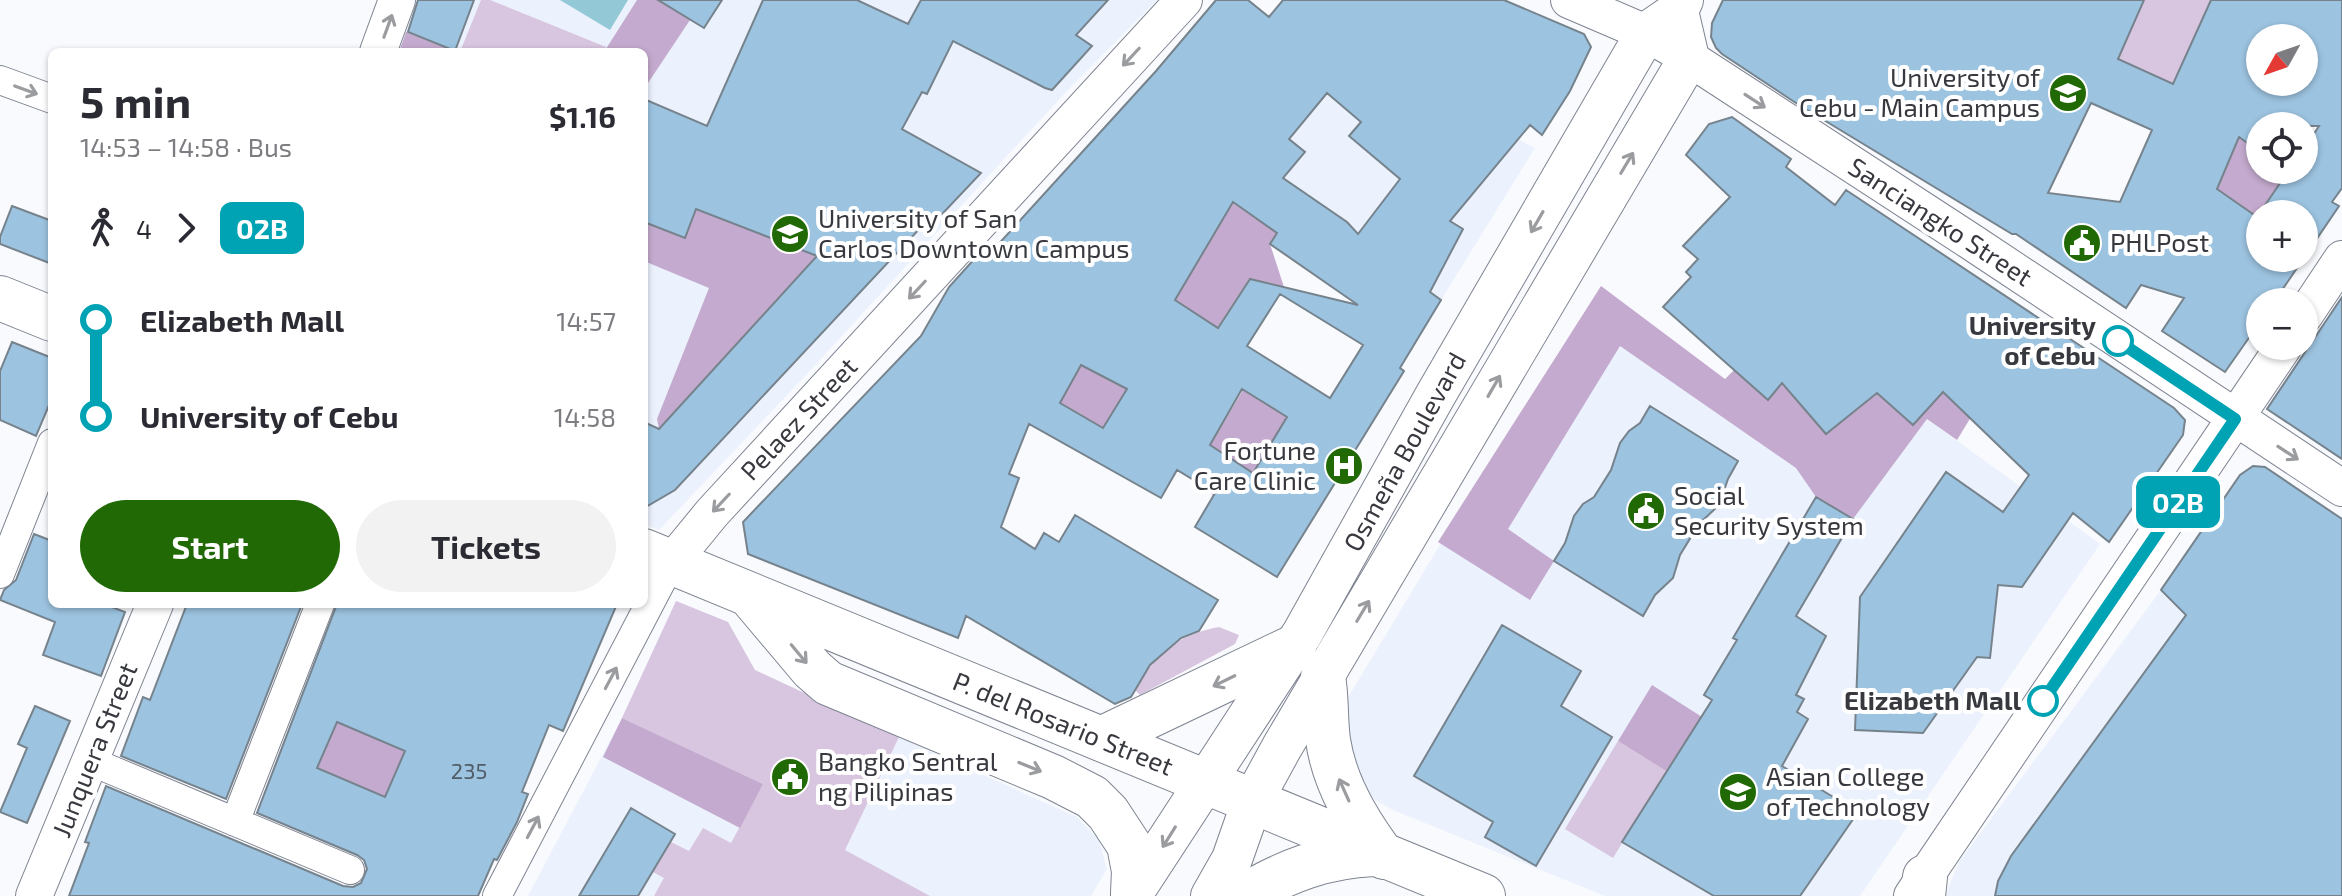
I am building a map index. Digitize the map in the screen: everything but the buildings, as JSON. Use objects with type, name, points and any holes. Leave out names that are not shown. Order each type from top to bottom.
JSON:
[{"type":"main road","name":"Osmeña Boulevard","points":[[1211,896],[1232,859],[1308,662],[1435,396],[1646,33],[1681,5]]},
{"type":"main road","name":"Osmeña Boulevard","points":[[1132,894],[1204,782],[1308,662],[1689,58],[1681,5]]},
{"type":"main road","points":[[0,298],[48,317]]},
{"type":"main road","name":"P. del Rosario Street","points":[[657,557],[1483,896]]},
{"type":"main road","points":[[749,594],[812,669],[828,683],[1061,780],[1092,797],[1108,813],[1129,845],[1134,871],[1132,894]]},
{"type":"main road","points":[[1101,739],[1308,662],[1327,699],[1328,739],[1336,771],[1359,821],[1380,856]]},
{"type":"main road","points":[[1244,896],[1308,864],[1348,855],[1380,856]]},
{"type":"street","points":[[379,48],[397,0]]},
{"type":"street","name":"Pelaez Street","points":[[648,576],[657,557],[712,513],[1184,0]]},
{"type":"street","name":"Sanciangko Street","points":[[1569,0],[1646,33],[1689,58],[2342,488]]},
{"type":"street","points":[[0,80],[48,98]]},
{"type":"street","points":[[2318,295],[2342,259]]},
{"type":"street","points":[[1920,890],[2275,360]]},
{"type":"street","points":[[0,574],[48,453]]},
{"type":"street","name":"Junquera Street","points":[[34,896],[153,608]]},
{"type":"street","points":[[235,822],[318,608]]},
{"type":"street","name":"Pelaez Street","points":[[497,896],[633,608]]},
{"type":"street","points":[[90,761],[350,870]]},
{"type":"shaded area","name":"University of San Carlos Downtown Campus","points":[[416,0],[1157,0],[1064,94],[659,530],[648,526],[648,48],[398,48]]},
{"type":"shaded area","points":[[481,0],[490,0],[606,47],[606,48],[462,48]]},
{"type":"shaded area","points":[[637,0],[658,0],[690,20],[648,83],[648,48],[607,48]]},
{"type":"shaded area","points":[[1216,0],[1248,0],[1269,17],[1283,0],[1353,0],[1518,139],[1535,148],[1441,300],[1283,178],[1156,71]]},
{"type":"shaded area","points":[[2144,0],[2211,0],[2173,84],[2118,59]]},
{"type":"shaded area","points":[[406,32],[447,48],[400,48]]},
{"type":"shaded area","points":[[2237,136],[2246,142],[2246,184],[2280,184],[2269,200],[2246,200],[2246,209],[2208,210]]},
{"type":"shaded area","points":[[1233,203],[1277,233],[1270,244],[1284,287],[1249,279],[1217,328],[1175,300]]},
{"type":"shaded area","points":[[696,209],[817,256],[659,429],[657,419],[709,288],[648,263],[648,224],[684,238]]},
{"type":"shaded area","points":[[1601,286],[1873,491],[1927,419],[2100,544],[1860,896],[1605,896],[1393,810],[1375,800],[1362,783],[1345,725],[1347,699],[1438,548],[1575,334]]},
{"type":"shaded area","points":[[1601,286],[1725,379],[1735,369],[1768,399],[1782,383],[1826,434],[1855,410],[1848,368],[1913,424],[1943,392],[1971,417],[1957,440],[1927,419],[1853,519],[1816,497],[1796,468],[1620,346],[1508,529],[1554,561],[1530,600],[1438,542]]},
{"type":"shaded area","points":[[1146,357],[1104,428],[1057,402],[1081,365],[1102,376]]},
{"type":"shaded area","points":[[1243,390],[1293,421],[1277,433],[1253,473],[1214,496],[1191,478]]},
{"type":"shaded area","points":[[2161,590],[2312,739],[2342,896],[1945,896],[1959,862]]},
{"type":"shaded area","name":"Bangko Sentral ng Pilipinas","points":[[676,601],[728,622],[756,673],[1077,817],[1099,840],[1107,869],[1091,896],[528,896],[622,718]]},
{"type":"shaded area","points":[[676,601],[728,622],[755,670],[899,737],[845,850],[930,896],[654,896],[664,878],[653,872],[671,842],[689,851],[703,828],[731,843],[763,784],[622,718]]},
{"type":"shaded area","points":[[1219,627],[1239,635],[1235,644],[1140,695],[1135,690],[1151,666],[1169,648],[1191,635]]},
{"type":"shaded area","points":[[1652,685],[1702,717],[1666,771],[1618,741]]},
{"type":"shaded area","points":[[622,718],[763,784],[740,828],[603,757]]},
{"type":"shaded area","points":[[337,722],[423,759],[382,803],[358,785],[323,770],[314,775]]},
{"type":"shaded area","points":[[1618,741],[1666,771],[1613,858],[1565,829]]},
{"type":"water","points":[[560,0],[628,0],[610,30]]},
{"type":"bus line","name":"02B","points":[[2043,701],[2235,419],[2118,341]]},
{"type":"place","name":"University of Cebu - Main Campus","points":[[2068,93]]},
{"type":"place","name":"University of San Carlos Downtown Campus","points":[[790,234]]},
{"type":"place","name":"PHLPost","points":[[2082,243]]},
{"type":"place","name":"University of Cebu","points":[[2118,341]]},
{"type":"place","name":"Fortune Care Clinic","points":[[1344,466]]},
{"type":"place","name":"Social Security System","points":[[1646,511]]},
{"type":"place","name":"Elizabeth Mall","points":[[2043,701]]},
{"type":"place","name":"Bangko Sentral ng Pilipinas","points":[[790,777]]},
{"type":"place","name":"Asian College of Technology","points":[[1738,792]]}]
